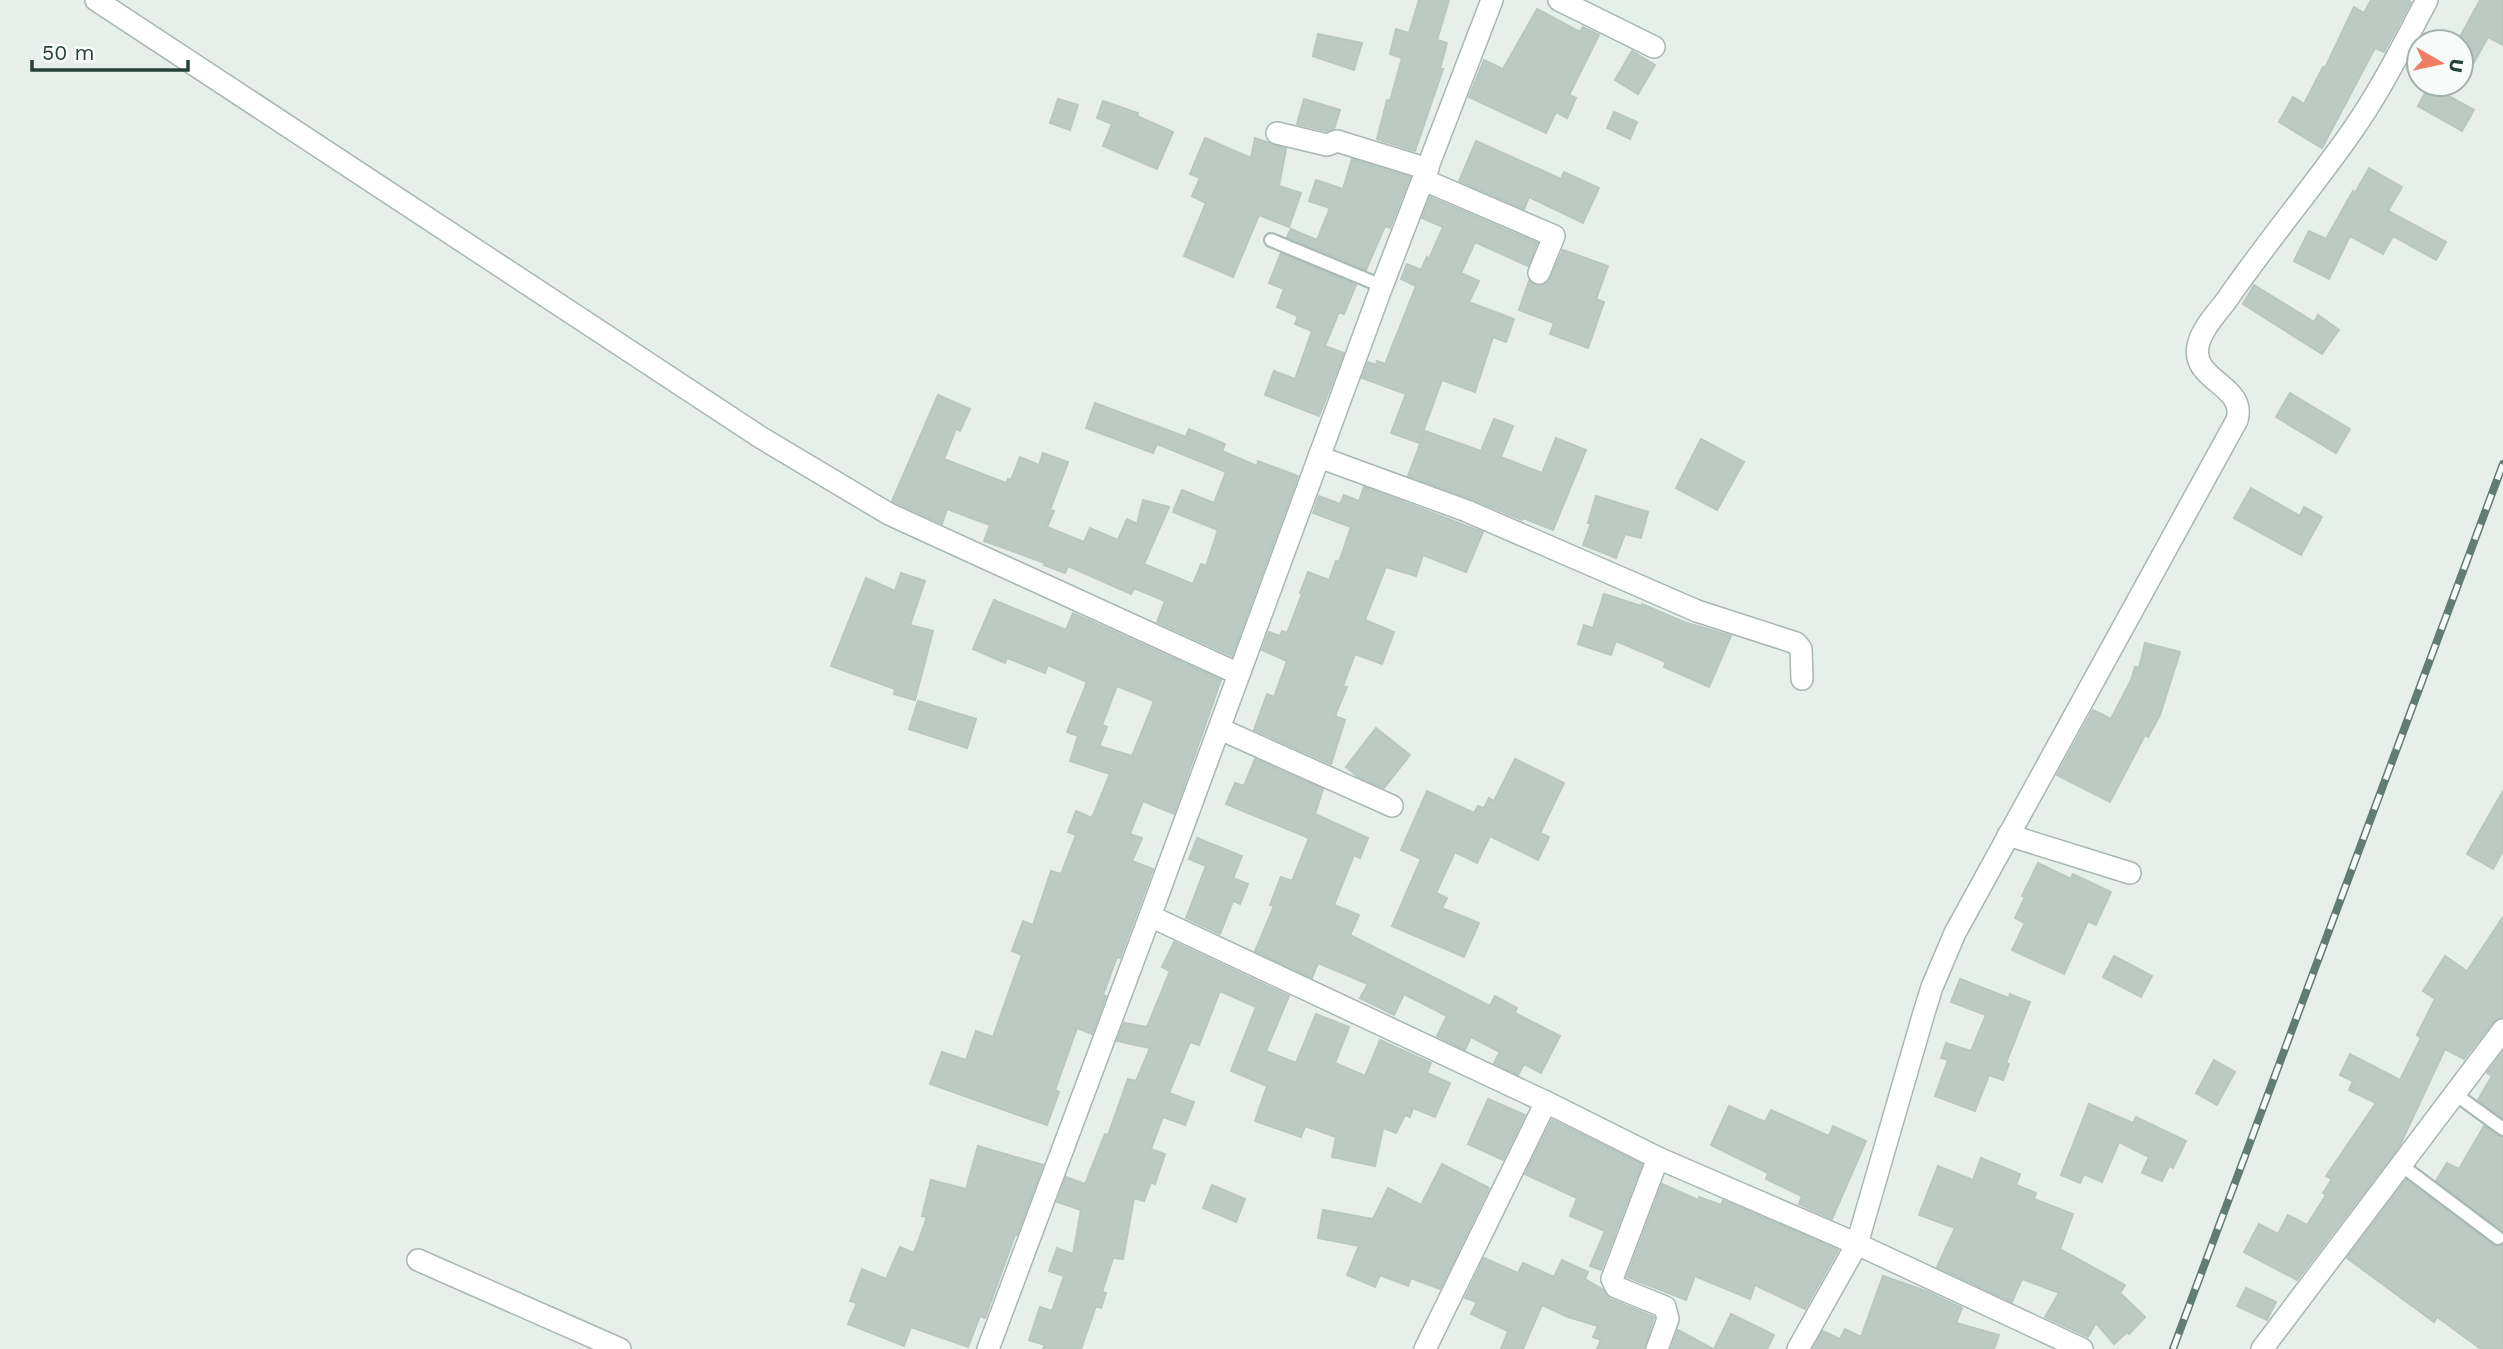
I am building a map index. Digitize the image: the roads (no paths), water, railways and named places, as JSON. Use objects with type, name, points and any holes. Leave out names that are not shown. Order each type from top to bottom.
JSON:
[{"type":"street","points":[[96,0],[760,437],[864,500],[966,551],[1239,674]]},
{"type":"street","points":[[988,1349],[1382,286],[1492,0]]},
{"type":"street","points":[[1559,0],[1654,47]]},
{"type":"street","points":[[1798,1349],[1857,1244],[1932,987],[1955,933],[2237,420],[2239,408],[2234,397],[2201,367],[2197,356],[2202,335],[2351,133],[2388,74],[2427,0]]},
{"type":"street","points":[[1277,133],[1327,145],[1337,141],[1426,175],[1554,236],[1539,273]]},
{"type":"street","points":[[1319,457],[1467,511],[1697,611],[1796,643],[1801,649],[1802,679]]},
{"type":"street","points":[[1220,729],[1392,806]]},
{"type":"street","points":[[2008,835],[2130,873]]},
{"type":"street","points":[[1150,916],[1546,1102],[1658,1158],[1857,1244],[2082,1349]]},
{"type":"street","points":[[2262,1349],[2503,1030]]},
{"type":"street","points":[[1425,1349],[1546,1102]]},
{"type":"street","points":[[1657,1349],[1668,1319],[1665,1307],[1616,1287],[1612,1279],[1658,1158]]},
{"type":"street","points":[[418,1260],[614,1348]]},
{"type":"lane","points":[[1271,240],[1382,286]]},
{"type":"lane","points":[[2455,1094],[2503,1129]]},
{"type":"lane","points":[[2401,1165],[2498,1238]]},
{"type":"railway","points":[[2173,1349],[2503,464]]}]
